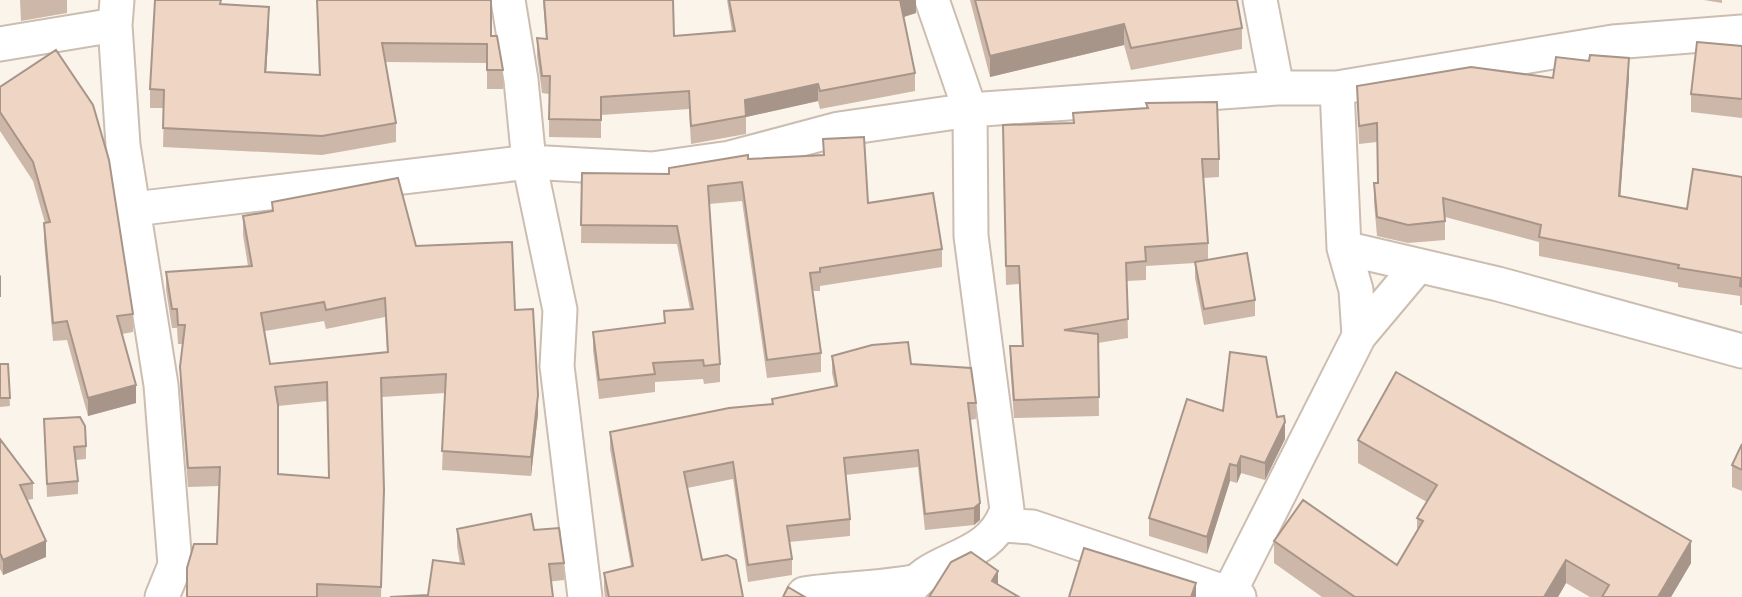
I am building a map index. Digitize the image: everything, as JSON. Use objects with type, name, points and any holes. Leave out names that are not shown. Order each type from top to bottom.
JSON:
[{"type":"street","points":[[508,0],[521,80],[529,162],[560,310],[557,366],[585,597]]},
{"type":"street","points":[[804,594],[844,588],[909,589],[993,538],[1002,525],[1007,510],[971,236],[970,110],[932,0]]},
{"type":"street","points":[[1260,0],[1278,88]]},
{"type":"street","points":[[0,44],[116,13],[123,145],[161,385],[175,565],[162,597]]},
{"type":"street","points":[[134,209],[529,162],[652,169],[730,158],[839,128],[970,110],[1278,88],[1337,88],[1613,42],[1742,32]]},
{"type":"street","points":[[1337,88],[1344,248],[1356,290],[1359,335]]},
{"type":"street","points":[[1344,248],[1416,267],[1498,284],[1742,351]]},
{"type":"street","points":[[1002,525],[1032,527],[1231,596],[1359,335],[1416,267]]},
{"type":"building","points":[[155,0],[221,0],[220,4],[269,7],[265,72],[320,75],[317,0],[491,0],[491,36],[497,36],[503,70],[487,70],[487,44],[382,43],[396,123],[322,136],[163,128],[164,90],[150,89]]},
{"type":"building","points":[[544,0],[673,0],[674,36],[735,31],[729,0],[900,0],[915,73],[820,91],[818,84],[745,100],[746,116],[691,126],[689,91],[601,97],[601,120],[549,119],[550,76],[542,76],[537,38],[547,39]]},
{"type":"building","points":[[975,0],[1237,0],[1242,28],[1131,48],[1124,24],[990,56]]},
{"type":"building","points":[[1697,42],[1742,46],[1742,99],[1691,94]]},
{"type":"building","points":[[56,50],[93,105],[109,160],[133,314],[117,316],[136,385],[88,398],[67,321],[53,323],[44,223],[50,222],[33,162],[0,112],[0,87]]},
{"type":"building","points":[[1590,55],[1629,58],[1619,196],[1687,209],[1693,169],[1742,177],[1742,287],[1741,278],[1678,268],[1679,265],[1539,237],[1541,225],[1443,198],[1445,221],[1408,225],[1377,217],[1374,183],[1378,183],[1377,123],[1359,126],[1357,86],[1471,67],[1553,78],[1556,57],[1589,61]]},
{"type":"building","points":[[1217,102],[1219,159],[1202,159],[1208,243],[1145,247],[1146,261],[1126,263],[1128,319],[1064,330],[1098,334],[1099,397],[1014,400],[1010,346],[1023,346],[1019,266],[1006,266],[1003,125],[1074,123],[1073,113],[1148,108],[1146,103]]},
{"type":"building","points":[[864,137],[868,203],[933,193],[942,249],[820,268],[820,272],[810,273],[821,353],[767,360],[742,182],[708,186],[720,364],[704,366],[703,360],[653,363],[655,374],[599,380],[593,332],[665,323],[664,311],[693,309],[677,226],[581,225],[582,173],[669,174],[669,168],[748,155],[748,159],[824,155],[823,139]]},
{"type":"building","points":[[398,178],[416,246],[512,242],[515,310],[533,309],[538,395],[531,457],[442,451],[446,374],[381,378],[384,490],[381,587],[317,584],[317,597],[187,597],[187,568],[194,544],[217,544],[220,467],[188,468],[180,367],[185,325],[178,325],[177,309],[172,309],[166,272],[252,266],[243,216],[273,211],[272,202]],"holes":[[[385,298],[388,352],[270,364],[261,313],[324,302],[326,310]],[[327,382],[329,478],[278,474],[278,405],[275,387]]]},
{"type":"building","points":[[1247,253],[1255,300],[1204,309],[1195,262]]},
{"type":"building","points":[[908,342],[911,364],[971,368],[976,403],[968,403],[980,503],[974,508],[925,514],[918,450],[844,458],[850,519],[787,526],[792,559],[748,565],[733,462],[684,472],[702,560],[727,555],[736,560],[743,597],[609,597],[604,573],[633,566],[610,432],[729,408],[773,404],[772,399],[837,386],[832,356],[872,345]]},
{"type":"building","points":[[1230,352],[1266,357],[1277,417],[1284,416],[1285,422],[1265,463],[1241,456],[1237,466],[1230,464],[1207,537],[1149,518],[1187,399],[1223,411]]},
{"type":"building","points":[[0,364],[8,364],[10,398],[0,398]]},
{"type":"building","points":[[1396,372],[1691,541],[1658,597],[1602,597],[1609,585],[1566,560],[1544,597],[1355,597],[1274,541],[1303,500],[1397,565],[1423,521],[1417,518],[1437,485],[1358,440]]},
{"type":"building","points":[[80,417],[85,426],[86,446],[74,447],[78,481],[47,484],[44,419]]},
{"type":"building","points":[[0,439],[33,483],[20,485],[46,541],[3,560],[0,553]]},
{"type":"building","points":[[1742,444],[1742,470],[1732,465]]},
{"type":"building","points":[[531,514],[534,530],[559,528],[564,563],[549,564],[553,597],[390,597],[428,595],[433,560],[464,564],[457,529]]},
{"type":"building","points":[[1084,548],[1196,583],[1191,597],[1069,597]]},
{"type":"building","points":[[971,552],[998,571],[992,581],[1019,597],[929,597],[951,562]]},
{"type":"building","points":[[788,587],[805,597],[783,597]]}]
